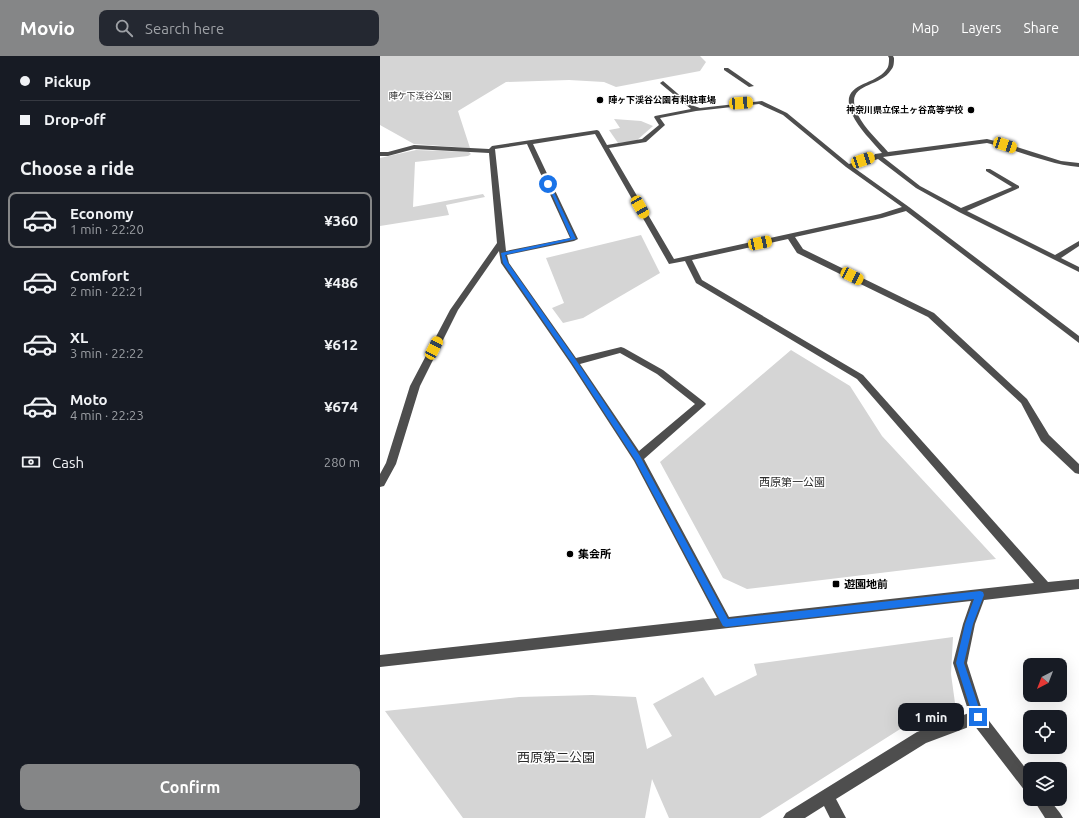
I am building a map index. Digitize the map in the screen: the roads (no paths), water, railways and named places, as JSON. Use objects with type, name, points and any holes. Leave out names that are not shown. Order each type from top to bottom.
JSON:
[{"type":"street","points":[[886,154],[855,114],[852,102],[853,94],[859,87],[883,75],[890,69],[892,58],[890,56]]},
{"type":"street","points":[[726,69],[751,86]]},
{"type":"street","points":[[662,83],[689,106],[699,110],[760,102],[786,114],[848,166],[908,208],[1079,340]]},
{"type":"street","points":[[606,147],[644,141],[662,125],[657,117],[697,109]]},
{"type":"street","points":[[726,623],[638,458],[574,362],[505,263],[501,244],[492,148],[597,132],[672,262],[882,216],[908,208]]},
{"type":"street","points":[[503,254],[574,239],[529,142]]},
{"type":"street","points":[[848,166],[886,154],[987,142],[1005,145],[1060,163],[1079,165]]},
{"type":"street","points":[[380,154],[388,154],[414,147],[492,151]]},
{"type":"street","points":[[877,156],[918,187],[961,211],[1079,270]]},
{"type":"street","points":[[961,211],[1017,187],[988,170]]},
{"type":"street","points":[[790,236],[800,251],[930,315],[1024,401],[1045,438],[1079,470]]},
{"type":"street","points":[[1055,258],[1079,243]]},
{"type":"street","points":[[380,483],[391,464],[415,386],[454,310],[501,244]]},
{"type":"street","points":[[688,259],[699,281],[860,377],[1046,588]]},
{"type":"street","points":[[574,362],[621,350],[660,372],[701,404],[638,458]]},
{"type":"street","points":[[380,661],[1079,584]]},
{"type":"street","points":[[980,595],[969,624],[960,663],[978,717],[1023,777]]},
{"type":"street","points":[[791,818],[922,737],[978,717]]},
{"type":"street","points":[[826,796],[838,818]]},
{"type":"street","points":[[1046,806],[1055,818]]},
{"type":"place","name":"陣ヶ下渓谷公園有料駐車場","points":[[600,100]]},
{"type":"place","name":"神奈川県立保土ヶ谷高等学校","points":[[971,110]]},
{"type":"place","name":"集会所","points":[[570,554]]},
{"type":"place","name":"遊園地前","points":[[836,584]]},
{"type":"park label","name":"陣ケ下渓谷公園","points":[[420,96]]},
{"type":"park label","name":"西原第一公園","points":[[792,482]]},
{"type":"park label","name":"西原第二公園","points":[[556,757]]}]
